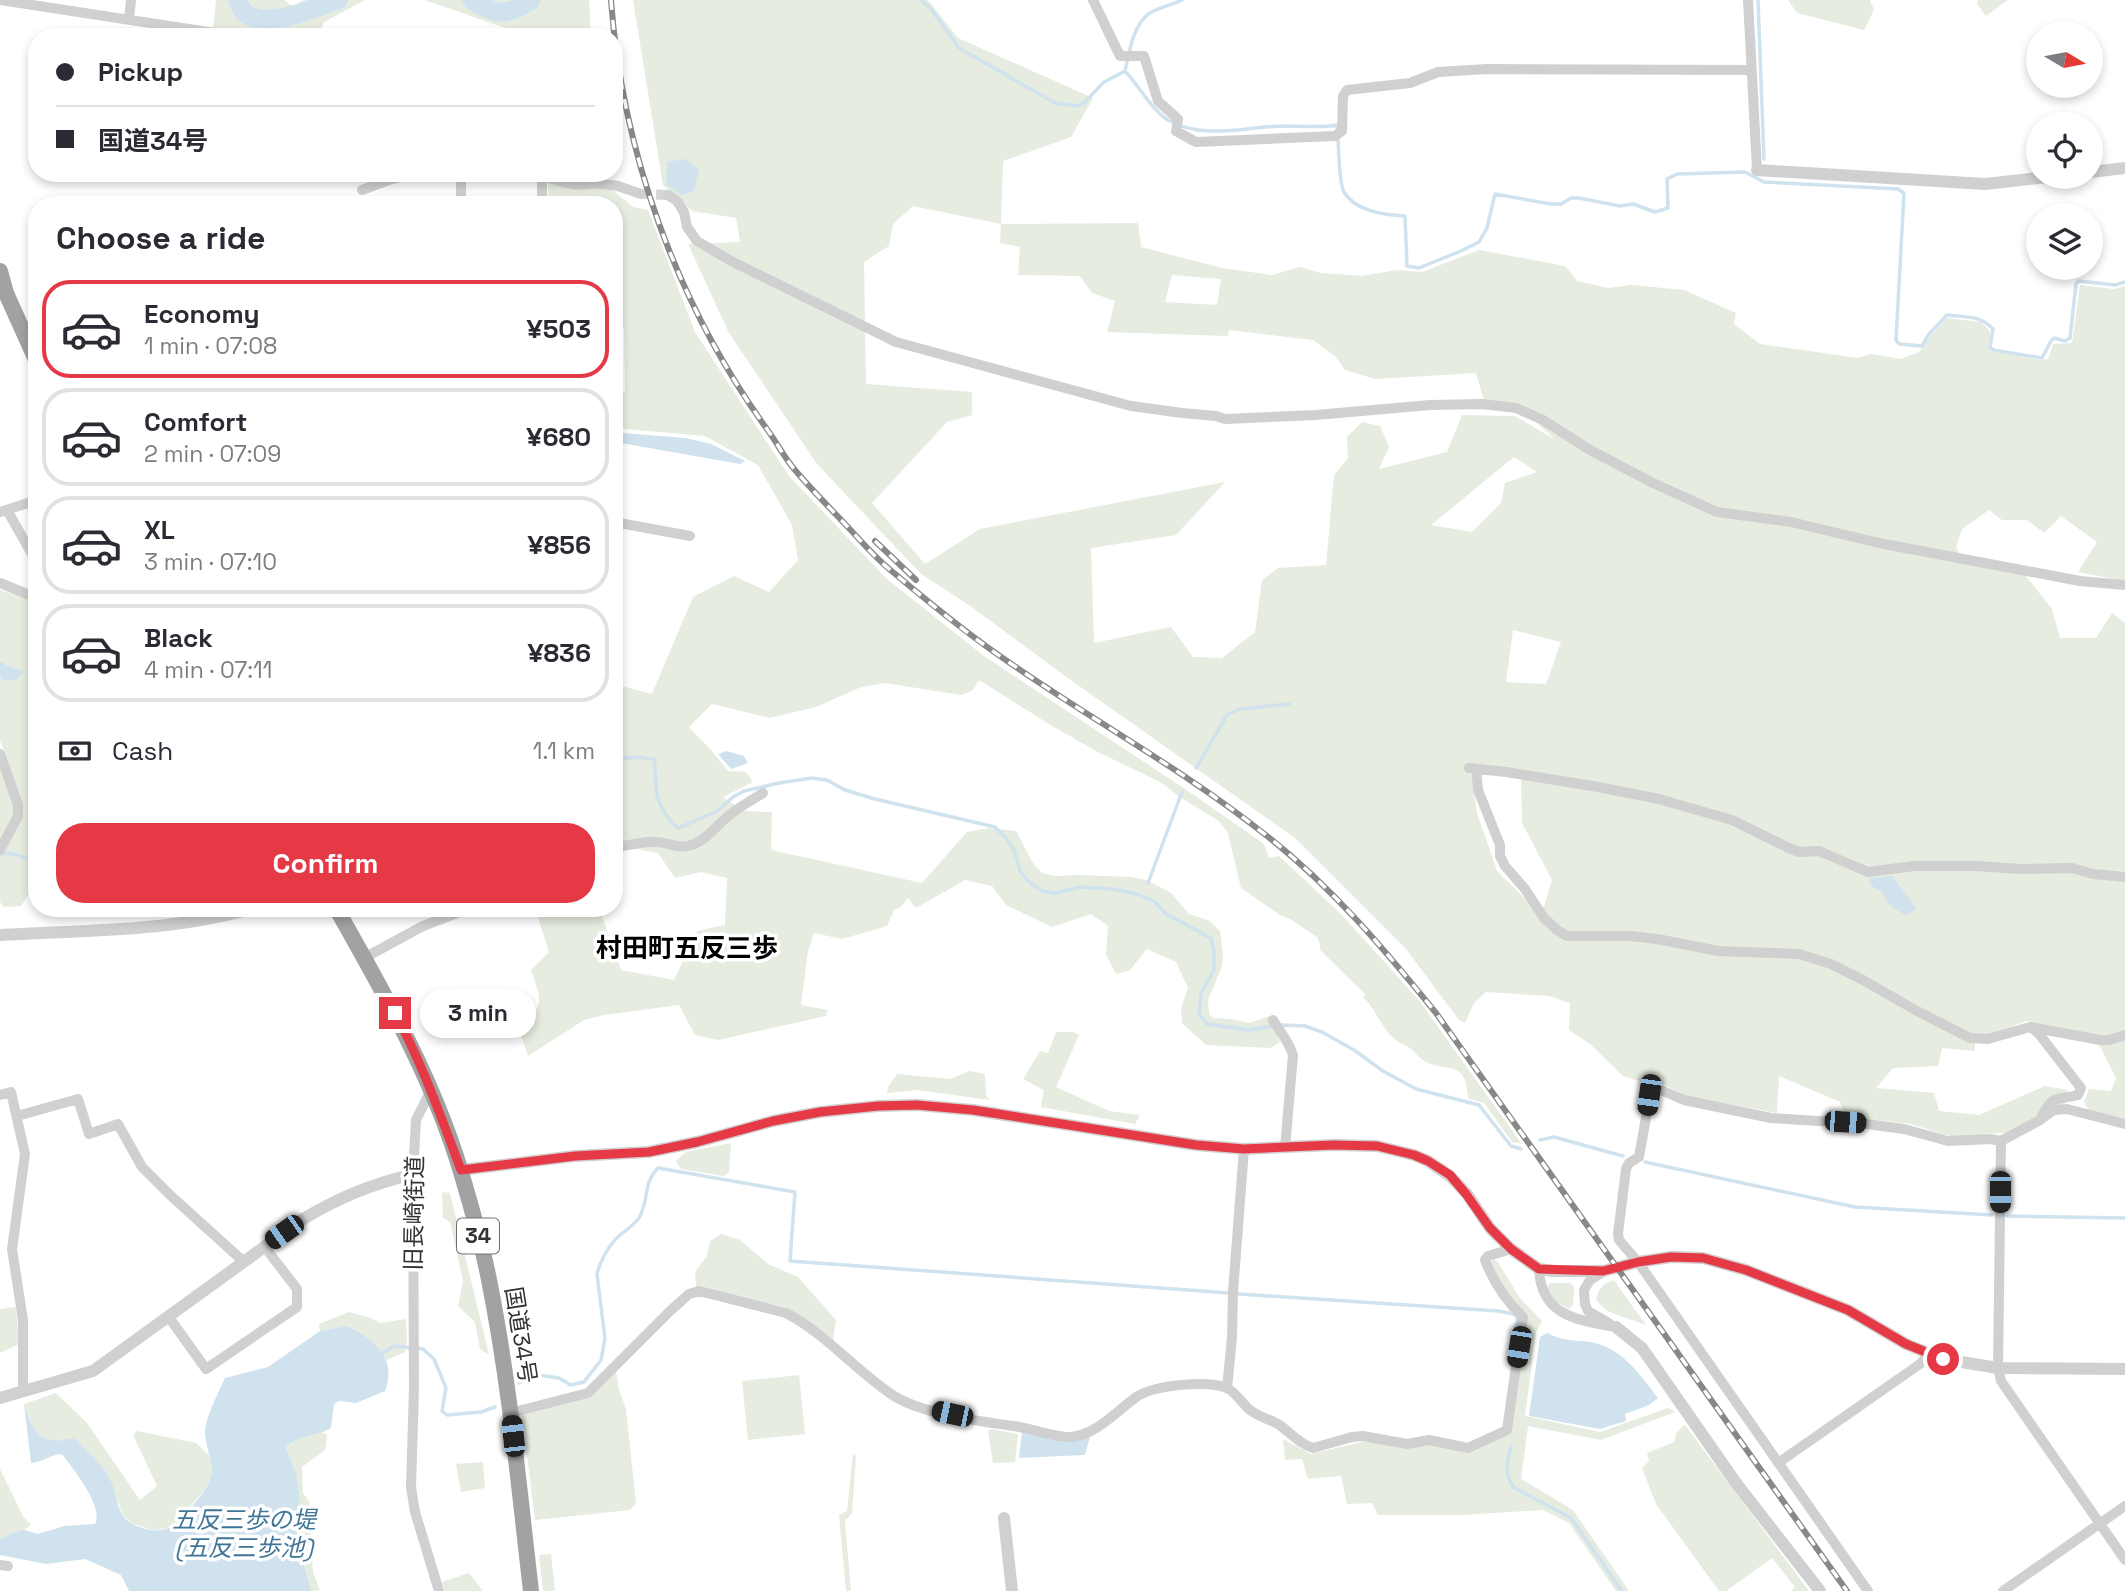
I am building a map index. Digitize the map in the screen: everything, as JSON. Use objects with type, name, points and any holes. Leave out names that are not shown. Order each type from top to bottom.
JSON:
[{"type":"highway","points":[[0,271],[6,293],[27,342]]},
{"type":"highway","points":[[0,306],[27,342]]},
{"type":"highway","name":"国道34号","points":[[341,917],[405,1032],[461,1170],[490,1284],[510,1413],[531,1591]]},
{"type":"street","points":[[0,0],[185,28]]},
{"type":"street","points":[[129,19],[131,0]]},
{"type":"street","points":[[1093,0],[1120,56],[1144,56],[1157,101],[1178,119],[1176,131],[1196,142],[1338,133],[1343,96],[1347,90],[1410,83],[1438,72],[1487,69],[1751,70]]},
{"type":"street","points":[[1748,0],[1757,170],[1985,184],[2026,179]]},
{"type":"street","points":[[2103,171],[2125,168]]},
{"type":"street","points":[[362,190],[384,182]]},
{"type":"street","points":[[565,182],[585,186],[594,183],[618,186],[641,194]]},
{"type":"street","points":[[668,195],[677,201],[684,212],[687,227],[696,241],[731,261],[896,342],[1061,388],[1131,406],[1225,419],[1316,415],[1430,405],[1482,404],[1516,408],[1653,483],[1717,512],[1791,522],[1879,543],[2080,581],[2125,585]]},
{"type":"street","points":[[28,503],[4,511],[28,550]]},
{"type":"street","points":[[623,524],[690,536]]},
{"type":"street","points":[[0,583],[28,594]]},
{"type":"street","points":[[0,754],[18,805],[18,816],[0,849]]},
{"type":"street","points":[[2125,877],[2093,874],[2072,868],[1975,866],[1914,866],[1868,873],[1819,851],[1799,852],[1732,820],[1659,799],[1472,768],[1505,866],[1525,889],[1544,918],[1567,936],[1630,936],[1718,951],[1799,954],[1831,964],[1884,990],[1917,1011],[1970,1038],[1988,1039],[2030,1027],[2100,1040],[2125,1035]]},
{"type":"street","points":[[623,846],[659,841],[680,848],[692,845],[763,793]]},
{"type":"street","points":[[1,932],[184,923],[219,917]]},
{"type":"street","points":[[364,958],[423,926],[446,917]]},
{"type":"street","points":[[1273,1020],[1289,1041],[1293,1055],[1285,1148]]},
{"type":"street","points":[[2030,1027],[2039,1034],[2081,1088],[2078,1095],[2060,1097],[2049,1103],[2040,1120]]},
{"type":"street","points":[[1868,1591],[1638,1262],[1619,1240],[1626,1169],[1629,1163],[1639,1157],[1651,1089],[1656,1087],[1684,1100],[1771,1118],[1867,1124],[1904,1129],[1948,1141],[2001,1141],[2054,1110],[2067,1110],[2125,1124]]},
{"type":"street","name":"旧長崎街道","points":[[430,1090],[416,1120],[411,1487],[415,1512],[439,1591]]},
{"type":"street","points":[[0,1095],[11,1092],[25,1154],[12,1249],[23,1320],[23,1392]]},
{"type":"street","points":[[17,1116],[78,1099],[89,1134],[118,1124],[142,1167],[243,1261]]},
{"type":"street","points":[[461,1170],[575,1156],[649,1152],[773,1121],[820,1112],[878,1106],[917,1105],[986,1112],[1196,1145],[1244,1149],[1377,1146],[1414,1155],[1450,1175],[1490,1228],[1511,1249],[1539,1269],[1603,1271],[1671,1257],[1703,1258],[1746,1270],[1848,1310],[1906,1344],[1963,1364],[1998,1368],[2125,1369]]},
{"type":"street","points":[[2001,1141],[1998,1368],[2001,1381],[2125,1560]]},
{"type":"street","points":[[1227,1388],[1244,1149]]},
{"type":"street","points":[[0,1398],[93,1371],[303,1219],[338,1199],[374,1184],[414,1174]]},
{"type":"street","points":[[168,1316],[206,1369],[297,1307],[297,1289],[264,1246]]},
{"type":"street","points":[[510,1413],[589,1393],[670,1311],[689,1294],[699,1291],[770,1308],[798,1320],[904,1402],[1060,1436],[1070,1437],[1106,1422],[1140,1394],[1195,1384],[1227,1388],[1248,1409],[1281,1426],[1313,1448],[1363,1436],[1406,1444],[1424,1440],[1468,1448],[1507,1430],[1523,1317],[1502,1292],[1485,1260],[1488,1255],[1511,1249]]},
{"type":"street","points":[[1539,1269],[1543,1295],[1558,1309],[1583,1321],[1616,1327]]},
{"type":"street","points":[[1603,1271],[1590,1280],[1584,1290],[1588,1311],[1616,1327],[1642,1348],[1736,1483],[1820,1591]]},
{"type":"street","points":[[1778,1463],[1920,1364],[1929,1354]]},
{"type":"street","points":[[2003,1591],[2125,1506]]},
{"type":"street","points":[[1004,1518],[1012,1591]]},
{"type":"shaded area","points":[[216,0],[284,0],[292,6],[304,0],[365,0],[324,22],[322,28],[213,28]]},
{"type":"shaded area","points":[[425,0],[589,0],[591,28],[505,28]]},
{"type":"shaded area","points":[[633,0],[928,0],[958,38],[1093,98],[1071,137],[1003,161],[1001,224],[1138,223],[1141,247],[1222,268],[1272,275],[1299,267],[1321,273],[1362,276],[1397,270],[1422,272],[1479,250],[1565,266],[1577,281],[1608,288],[1631,285],[1684,290],[1736,313],[1734,324],[1760,344],[1858,358],[1871,354],[1901,359],[1919,352],[1947,318],[1981,322],[1990,331],[1990,351],[2048,359],[2053,344],[2072,343],[2080,285],[2114,289],[2125,286],[2125,581],[2078,572],[2097,542],[2061,516],[2044,533],[2027,520],[2002,520],[1989,510],[1962,529],[1956,547],[1963,561],[2025,575],[2052,609],[2060,638],[2096,638],[2112,613],[2125,623],[2125,1118],[2090,1112],[2084,1102],[2089,1089],[2111,1091],[2116,1078],[2095,1037],[2026,1021],[1975,1041],[1975,1051],[1942,1048],[1938,1066],[1893,1068],[1876,1088],[1934,1093],[1939,1111],[1979,1115],[2045,1086],[2068,1090],[2065,1104],[2051,1106],[2010,1134],[1992,1133],[1956,1138],[1911,1124],[1845,1116],[1840,1102],[1779,1076],[1777,1113],[1686,1096],[1652,1079],[1646,1083],[1623,1076],[1590,1044],[1569,1030],[1570,1003],[1549,996],[1486,992],[1474,1003],[1465,1023],[1459,1020],[1406,949],[1295,838],[969,605],[921,574],[817,464],[729,333],[688,244],[740,242],[736,218],[692,211],[663,185]],"holes":[[[913,206],[1001,224],[1000,243],[1020,247],[1018,275],[1080,276],[1092,293],[1115,301],[1107,332],[1228,336],[1229,330],[1313,340],[1336,357],[1345,370],[1375,379],[1476,373],[1484,400],[1514,403],[1556,440],[1515,416],[1462,415],[1447,452],[1379,469],[1389,447],[1380,426],[1362,422],[1347,437],[1348,458],[1334,475],[1326,565],[1278,568],[1262,580],[1255,632],[1222,658],[1193,657],[1171,627],[1094,643],[1091,548],[1176,535],[1225,482],[980,529],[925,564],[872,503],[947,422],[972,415],[972,392],[866,384],[864,262],[889,246],[893,224]],[[1172,275],[1221,279],[1217,305],[1165,302]],[[1514,457],[1537,472],[1505,483],[1501,503],[1472,532],[1431,525]],[[1513,630],[1561,642],[1546,684],[1506,682]],[[1471,774],[1521,777],[1522,823],[1552,880],[1544,907],[1529,903],[1497,871],[1477,813]]]},
{"type":"shaded area","points":[[1788,0],[1870,0],[1874,10],[1864,30],[1797,13]]},
{"type":"shaded area","points":[[1978,0],[2008,0],[1986,16],[1977,4]]},
{"type":"shaded area","points":[[548,182],[603,182],[620,196],[548,196]]},
{"type":"shaded area","points":[[623,199],[633,207],[648,210],[695,332],[789,476],[887,579],[984,656],[1264,844],[1269,858],[1279,856],[1340,913],[1418,999],[1521,1143],[1512,1142],[1484,1103],[1468,1098],[1467,1086],[1461,1073],[1428,1063],[1392,1037],[1364,998],[1365,994],[1320,950],[1317,937],[1241,888],[1228,833],[1219,821],[1162,783],[1098,752],[979,680],[972,691],[961,695],[885,683],[861,687],[816,707],[770,718],[712,704],[689,727],[728,771],[746,772],[753,782],[723,797],[744,811],[772,812],[771,850],[922,883],[967,832],[989,828],[1016,831],[1034,865],[1042,873],[1054,876],[1131,877],[1147,880],[1171,893],[1189,914],[1210,921],[1220,931],[1222,966],[1208,1000],[1209,1014],[1213,1018],[1250,1023],[1269,1016],[1280,1042],[1270,1048],[1206,1045],[1182,1023],[1181,1008],[1188,988],[1176,962],[1147,949],[1130,970],[1116,974],[1106,954],[1108,926],[1091,914],[1052,927],[1006,905],[992,886],[965,880],[916,908],[908,898],[900,908],[894,910],[887,926],[842,939],[814,933],[808,951],[801,1005],[828,1010],[826,1016],[718,1040],[695,1035],[679,1005],[604,1015],[584,1020],[528,1056],[519,1029],[533,1014],[539,1002],[531,970],[549,952],[538,917],[602,917],[621,970],[674,980],[697,931],[725,925],[727,878],[701,872],[675,878],[658,853],[630,848],[623,851],[623,686],[652,694],[693,597],[734,576],[769,592],[798,560],[792,525],[758,465],[705,436],[623,429]]},
{"type":"shaded area","points":[[0,590],[28,599],[28,895],[21,906],[4,907],[0,902],[0,769],[2,775],[12,774],[0,740]]},
{"type":"shaded area","points":[[1056,1032],[1073,1032],[1079,1035],[1056,1087],[1109,1111],[1140,1115],[1135,1124],[1041,1107],[1044,1090],[1023,1079],[1040,1051],[1048,1053]]},
{"type":"shaded area","points":[[970,1071],[985,1074],[986,1096],[990,1100],[917,1090],[887,1093],[897,1074],[950,1079]]},
{"type":"shaded area","points":[[731,1143],[729,1172],[724,1176],[681,1169],[676,1161],[686,1152]]},
{"type":"shaded area","points":[[442,1192],[450,1193],[489,1355],[480,1349],[475,1322],[458,1306],[463,1281],[450,1222],[443,1218]]},
{"type":"shaded area","points":[[721,1234],[740,1240],[768,1264],[798,1277],[836,1320],[833,1341],[785,1307],[696,1288],[695,1272],[707,1256],[710,1241]]},
{"type":"shaded area","points":[[1493,1259],[1498,1262],[1519,1297],[1542,1321],[1536,1333],[1525,1416],[1600,1432],[1668,1408],[1675,1412],[1601,1440],[1528,1426],[1521,1479],[1573,1510],[1629,1591],[1616,1591],[1569,1523],[1543,1510],[1462,1515],[1378,1515],[1372,1503],[1347,1504],[1341,1476],[1308,1479],[1302,1459],[1285,1460],[1283,1439],[1311,1454],[1366,1441],[1407,1449],[1428,1445],[1467,1452],[1510,1434],[1527,1315],[1514,1303],[1490,1265]]},
{"type":"shaded area","points":[[1614,1280],[1646,1325],[1607,1311],[1596,1300],[1602,1287]]},
{"type":"shaded area","points":[[1550,1283],[1571,1283],[1574,1288],[1573,1305],[1569,1309],[1556,1302],[1546,1288]]},
{"type":"shaded area","points":[[16,1307],[19,1344],[0,1353],[0,1309]]},
{"type":"shaded area","points":[[349,1312],[380,1323],[406,1319],[405,1352],[387,1360],[372,1343],[346,1326],[320,1331],[319,1324]]},
{"type":"shaded area","points":[[616,1371],[626,1409],[636,1503],[630,1510],[535,1520],[522,1415],[591,1396]]},
{"type":"shaded area","points":[[799,1375],[805,1434],[748,1440],[742,1381]]},
{"type":"shaded area","points":[[56,1393],[87,1423],[140,1500],[157,1486],[133,1435],[137,1431],[196,1443],[212,1458],[211,1479],[179,1520],[166,1529],[152,1530],[131,1523],[123,1515],[119,1504],[64,1439],[47,1440],[36,1433],[24,1404]]},
{"type":"shaded area","points":[[1685,1425],[1809,1591],[1791,1591],[1795,1587],[1772,1558],[1726,1591],[1719,1591],[1656,1504],[1642,1468],[1649,1461],[1647,1453],[1674,1442],[1677,1432]]},
{"type":"shaded area","points":[[991,1429],[1018,1434],[1015,1462],[993,1463],[988,1431]]},
{"type":"shaded area","points":[[323,1433],[327,1435],[325,1450],[302,1467],[303,1493],[309,1501],[313,1572],[320,1590],[311,1591],[303,1562],[296,1473],[286,1448],[298,1439]]},
{"type":"shaded area","points":[[853,1454],[856,1456],[852,1513],[845,1521],[851,1591],[846,1591],[839,1515],[847,1511]]},
{"type":"shaded area","points":[[483,1462],[485,1488],[461,1492],[456,1464]]},
{"type":"shaded area","points":[[0,1469],[23,1516],[31,1525],[0,1539]]},
{"type":"shaded area","points":[[551,1554],[555,1591],[543,1591],[539,1555]]},
{"type":"shaded area","points":[[469,1573],[483,1591],[445,1591],[442,1582]]},
{"type":"water","points":[[685,159],[699,170],[694,191],[681,195],[666,184],[667,162]]},
{"type":"water","points":[[623,433],[685,438],[711,444],[745,461],[740,464],[623,443]]},
{"type":"water","points":[[0,661],[24,671],[17,680],[3,680],[0,677]]},
{"type":"water","points":[[727,751],[744,756],[748,763],[731,769],[718,754]]},
{"type":"water","points":[[1892,876],[1917,909],[1905,915],[1888,904],[1882,892],[1870,885],[1870,879]]},
{"type":"water","name":"五反三歩の堤 (五反三歩池)","points":[[346,1326],[364,1336],[381,1352],[387,1363],[388,1377],[385,1391],[356,1403],[339,1401],[334,1404],[331,1428],[296,1440],[286,1448],[296,1473],[303,1562],[311,1591],[129,1591],[121,1575],[85,1559],[46,1564],[0,1555],[0,1539],[12,1533],[24,1530],[38,1534],[64,1526],[95,1524],[97,1516],[86,1488],[62,1454],[31,1463],[24,1404],[32,1425],[40,1436],[53,1440],[76,1440],[97,1461],[110,1480],[121,1512],[129,1522],[147,1529],[162,1530],[185,1514],[209,1483],[211,1466],[205,1428],[225,1378],[268,1367],[320,1331]]},
{"type":"water","points":[[1547,1333],[1563,1339],[1590,1342],[1612,1350],[1629,1363],[1658,1398],[1649,1405],[1625,1414],[1626,1421],[1600,1429],[1529,1416],[1540,1337]]},
{"type":"water","points":[[1022,1432],[1066,1442],[1090,1437],[1085,1455],[1019,1458]]},
{"type":"waterway","points":[[238,0],[244,12],[254,18],[268,19],[299,14],[338,0]]},
{"type":"waterway","points":[[472,0],[488,9],[502,12],[515,9],[531,0]]},
{"type":"waterway","points":[[921,0],[932,10],[959,48],[1055,103],[1078,106],[1104,82],[1125,71]]},
{"type":"waterway","points":[[1125,71],[1139,24],[1150,13],[1182,0]]},
{"type":"waterway","points":[[1758,0],[1764,159]]},
{"type":"waterway","points":[[1125,71],[1156,110],[1168,120],[1195,130],[1337,125],[1344,192],[1349,199],[1364,208],[1405,216],[1407,266],[1419,268],[1479,242],[1487,228],[1495,194],[1551,204],[1561,204],[1571,198],[1620,206],[1633,204],[1655,212],[1668,208],[1667,179],[1677,174],[1745,172],[1764,182],[1898,189],[1904,193],[1896,340],[1899,344],[1922,346],[1947,315],[1977,319],[1988,324],[1993,329],[1990,347],[1993,350],[2042,358],[2054,338],[2065,341],[2070,338],[2076,284],[2079,281],[2115,285],[2125,282]]},
{"type":"waterway","points":[[1196,768],[1227,715],[1240,709],[1289,704]]},
{"type":"waterway","points":[[623,758],[654,759],[658,798],[662,808],[679,828],[717,811],[744,791],[811,778],[827,780],[845,790],[875,799],[995,827],[1014,850],[1020,871],[1042,891],[1055,893],[1081,887],[1137,894],[1155,902],[1166,914],[1211,938],[1214,970],[1201,993],[1199,1014],[1207,1024],[1249,1030],[1282,1025],[1305,1026],[1322,1032],[1416,1089],[1479,1105],[1511,1146],[1521,1149]]},
{"type":"waterway","points":[[1148,883],[1182,792]]},
{"type":"waterway","points":[[0,854],[9,853],[28,858]]},
{"type":"waterway","points":[[1540,1140],[1554,1137],[1623,1156]]},
{"type":"waterway","points":[[1645,1162],[1855,1207],[1992,1215]]},
{"type":"waterway","points":[[519,1383],[538,1375],[559,1378],[571,1385],[584,1382],[601,1360],[605,1339],[598,1269],[612,1244],[639,1218],[650,1180],[658,1168],[795,1192],[790,1261],[1229,1293]]},
{"type":"waterway","points":[[2007,1216],[2125,1218]]},
{"type":"waterway","points":[[1239,1294],[1514,1314],[1518,1318],[1513,1336],[1512,1361]]},
{"type":"waterway","points":[[379,1355],[395,1346],[423,1349],[434,1359],[446,1388],[442,1411],[447,1415],[481,1412],[495,1407]]},
{"type":"waterway","points":[[1511,1446],[1507,1472],[1513,1487],[1571,1518],[1622,1591]]},
{"type":"tunnel","points":[[641,194],[668,195]]},
{"type":"railway","points":[[611,0],[614,28]]},
{"type":"railway","points":[[623,91],[641,168],[680,276],[733,377],[791,465],[887,568],[937,609],[1013,665],[1237,813],[1314,876],[1357,920],[1436,1013],[1847,1591]]},
{"type":"railway","points":[[875,541],[916,580]]},
{"type":"district","name":"村田町五反三歩","points":[[687,948]]},
{"type":"route","points":[[395,1013],[430,1090],[461,1170],[575,1156],[649,1152],[773,1121],[820,1112],[878,1106],[917,1105],[973,1110],[1196,1145],[1244,1149],[1377,1146],[1414,1155],[1450,1175],[1490,1228],[1511,1249],[1539,1269],[1603,1271],[1671,1257],[1703,1258],[1746,1270],[1848,1310],[1906,1344],[1943,1359]]}]
